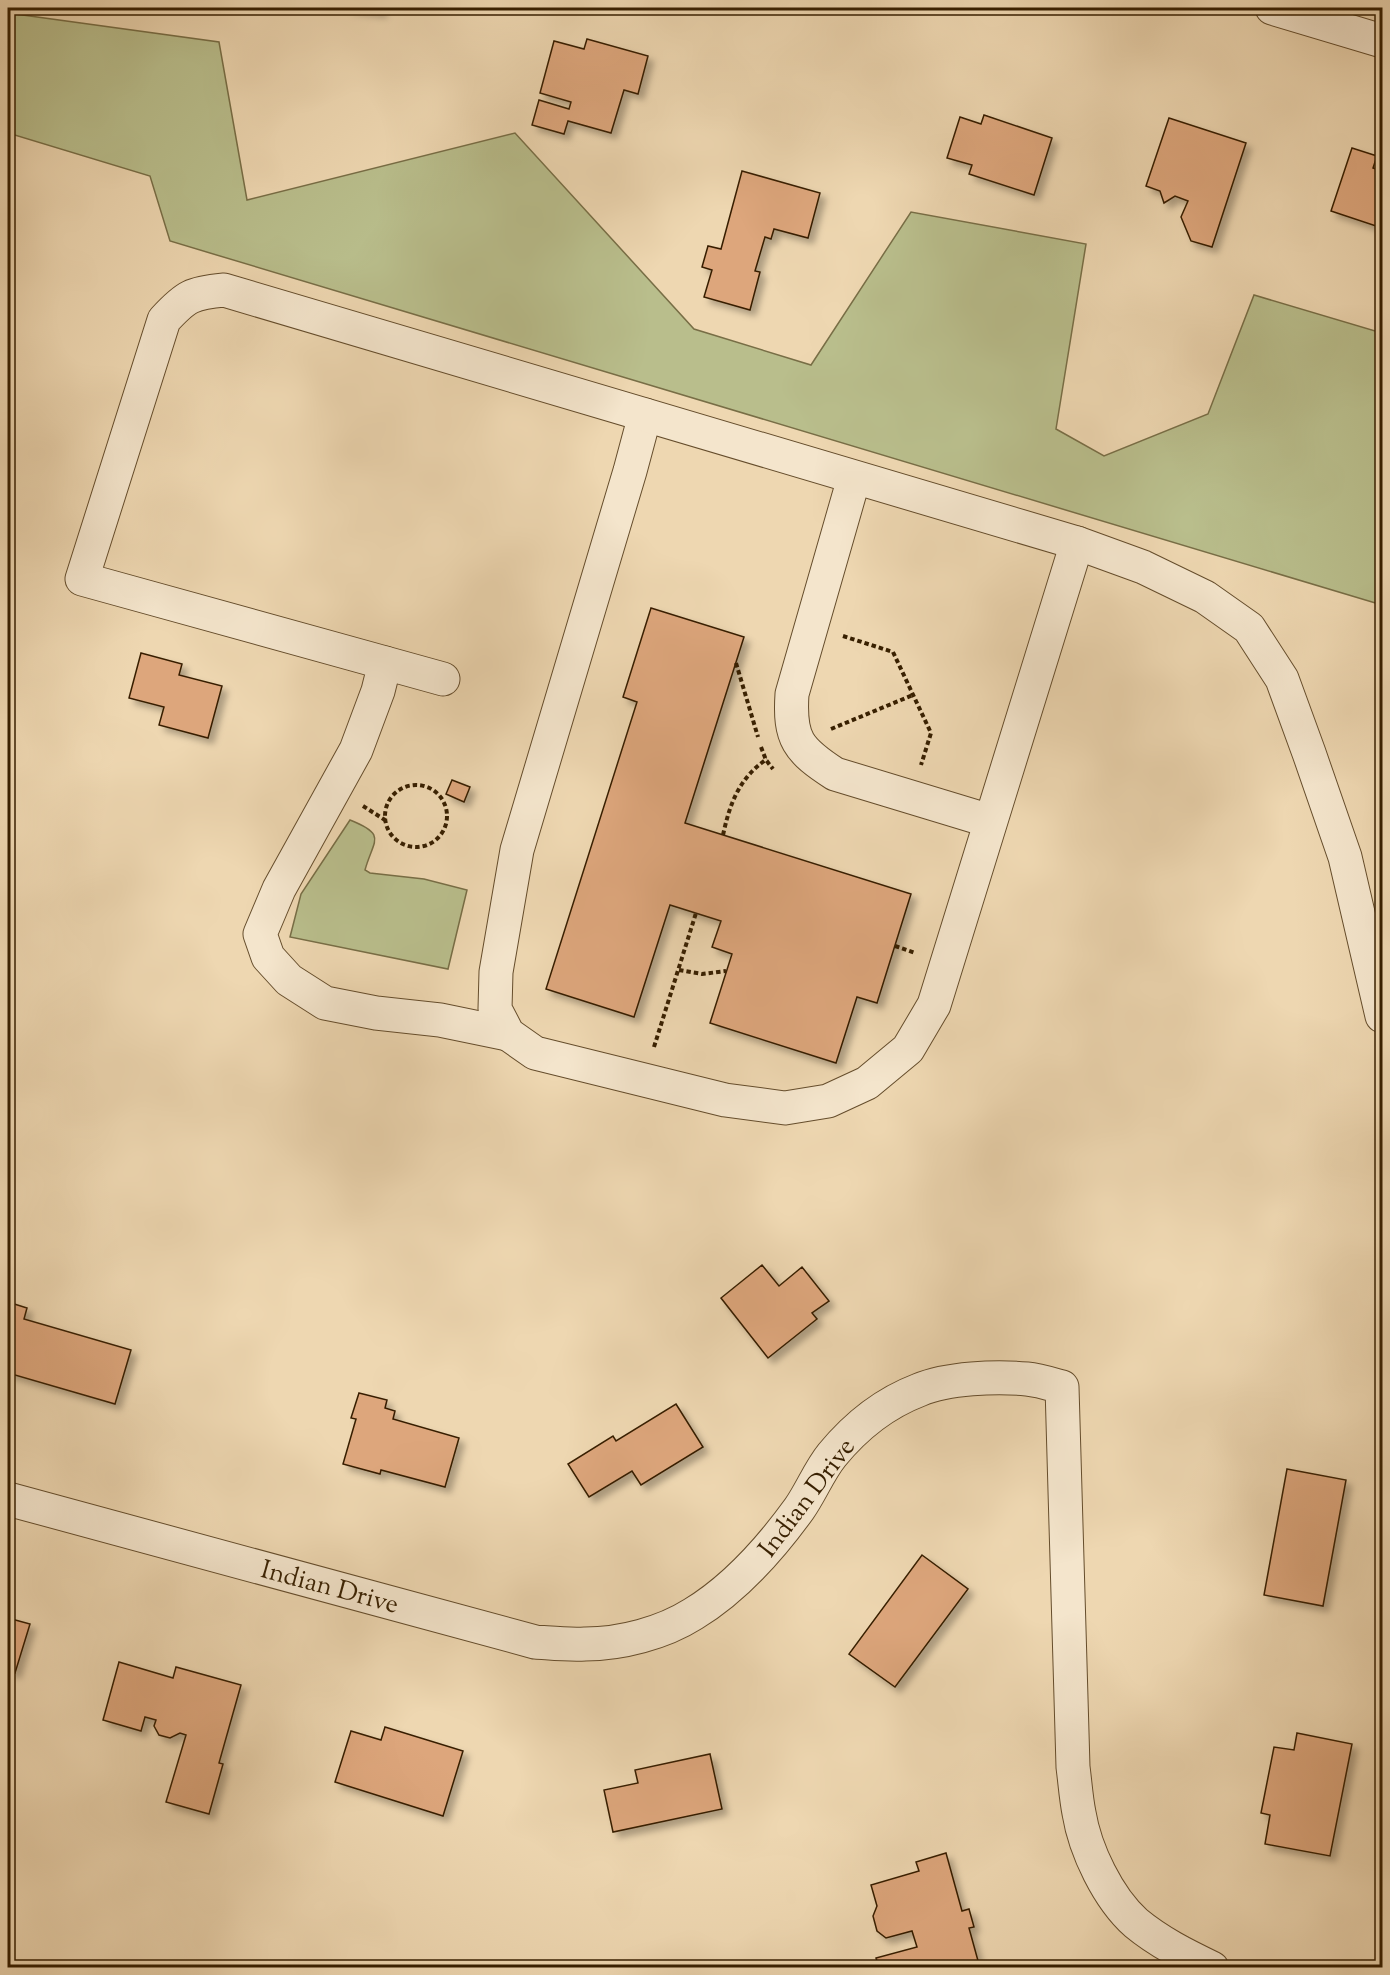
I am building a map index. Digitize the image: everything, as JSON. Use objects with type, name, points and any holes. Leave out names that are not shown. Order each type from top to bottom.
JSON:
[{"type":"street","points":[[1272,8],[1383,41]]},
{"type":"street","points":[[442,680],[82,579],[164,320],[183,300],[202,292],[224,290],[1077,543],[1143,567],[1205,597],[1249,628],[1282,680],[1345,857],[1383,1016]]},
{"type":"street","points":[[508,1034],[495,1009],[496,972],[517,850],[645,416]]},
{"type":"street","points":[[854,478],[792,694],[790,720],[798,743],[813,760],[835,774],[990,821]]},
{"type":"street","points":[[385,663],[378,691],[356,750],[279,889],[260,934],[268,957],[289,980],[325,1003],[376,1013],[440,1020],[508,1034],[535,1053],[725,1100],[785,1108],[828,1101],[867,1083],[908,1049],[934,1005],[1077,543]]},
{"type":"street","name":"Indian Drive","points":[[8,1499],[535,1642],[586,1644],[627,1639],[664,1628],[693,1614],[732,1585],[759,1560],[793,1517],[831,1455],[869,1417],[919,1389],[962,1380],[996,1378],[1028,1379],[1062,1387],[1073,1767],[1079,1815],[1092,1858],[1112,1894],[1136,1922],[1172,1948],[1212,1968]]},
{"type":"path","points":[[811,625],[893,652],[931,733],[911,798]]},
{"type":"path","points":[[736,663],[766,760],[775,770]]},
{"type":"path","points":[[411,785],[422,785],[432,789],[445,805],[447,816],[445,826],[433,841],[424,846],[405,845],[390,832],[386,824],[385,814],[393,795],[411,785]]},
{"type":"path","points":[[651,1056],[696,914]]},
{"type":"path","points":[[895,946],[916,954]]},
{"type":"path","points":[[679,970],[702,974],[726,971]]},
{"type":"green space","points":[[8,13],[219,42],[247,200],[515,133],[694,329],[811,365],[911,212],[1086,244],[1056,429],[1104,456],[1208,414],[1254,295],[1382,333],[1382,605],[170,241],[150,176],[8,133]]},
{"type":"green space","points":[[350,820],[370,830],[374,835],[374,845],[365,870],[370,873],[424,879],[467,890],[448,969],[290,937],[301,894]]},
{"type":"building","points":[[347,8],[381,8],[381,12]]},
{"type":"building","points":[[587,39],[648,56],[638,94],[624,90],[611,133],[568,121],[564,134],[532,125],[539,100],[569,109],[571,102],[540,93],[554,41],[584,49]]},
{"type":"building","points":[[984,115],[1052,138],[1034,195],[969,174],[972,165],[947,158],[960,117],[981,124]]},
{"type":"building","points":[[1169,118],[1246,143],[1212,247],[1191,241],[1181,217],[1188,201],[1175,196],[1164,203],[1160,191],[1146,186]]},
{"type":"building","points":[[1352,148],[1377,156],[1373,168],[1382,171],[1382,228],[1331,211]]},
{"type":"building","points":[[742,171],[820,193],[808,238],[774,229],[771,239],[765,237],[755,271],[760,272],[750,310],[704,297],[712,270],[702,267],[708,246],[721,249]]},
{"type":"building","points":[[651,608],[744,637],[685,823],[911,894],[877,1003],[857,997],[836,1063],[710,1023],[732,954],[712,947],[721,921],[670,905],[634,1017],[546,989],[637,702],[623,697]]},
{"type":"building","points":[[141,653],[182,664],[179,675],[222,686],[208,738],[159,725],[164,707],[129,698]]},
{"type":"building","points":[[452,780],[470,787],[464,802],[446,794]]},
{"type":"building","points":[[762,1265],[779,1286],[802,1267],[829,1301],[812,1313],[817,1319],[768,1358],[721,1298]]},
{"type":"building","points":[[8,1302],[27,1308],[24,1319],[131,1350],[115,1404],[8,1373]]},
{"type":"building","points":[[359,1393],[387,1400],[385,1408],[395,1411],[393,1419],[459,1438],[445,1487],[381,1470],[380,1474],[343,1464],[356,1419],[351,1418]]},
{"type":"building","points":[[676,1404],[703,1447],[641,1485],[632,1471],[589,1497],[568,1464],[613,1436],[616,1441]]},
{"type":"building","points":[[1287,1469],[1346,1480],[1323,1606],[1264,1595]]},
{"type":"building","points":[[922,1555],[968,1589],[895,1687],[849,1654]]},
{"type":"building","points":[[8,1618],[30,1624],[15,1673],[8,1670]]},
{"type":"building","points":[[119,1662],[173,1678],[176,1667],[241,1685],[219,1763],[223,1764],[209,1814],[166,1802],[186,1735],[180,1733],[170,1738],[159,1735],[154,1726],[156,1720],[145,1717],[141,1731],[103,1720]]},
{"type":"building","points":[[385,1727],[463,1751],[443,1816],[335,1782],[351,1731],[381,1740]]},
{"type":"building","points":[[1297,1733],[1352,1744],[1330,1856],[1265,1844],[1270,1815],[1261,1813],[1274,1747],[1294,1750]]},
{"type":"building","points":[[710,1754],[722,1809],[613,1832],[604,1790],[638,1783],[635,1770]]},
{"type":"building","points":[[946,1853],[962,1911],[969,1909],[974,1927],[969,1928],[980,1968],[879,1968],[876,1958],[917,1947],[912,1931],[886,1938],[877,1931],[873,1916],[877,1906],[871,1885],[919,1871],[916,1862]]}]
